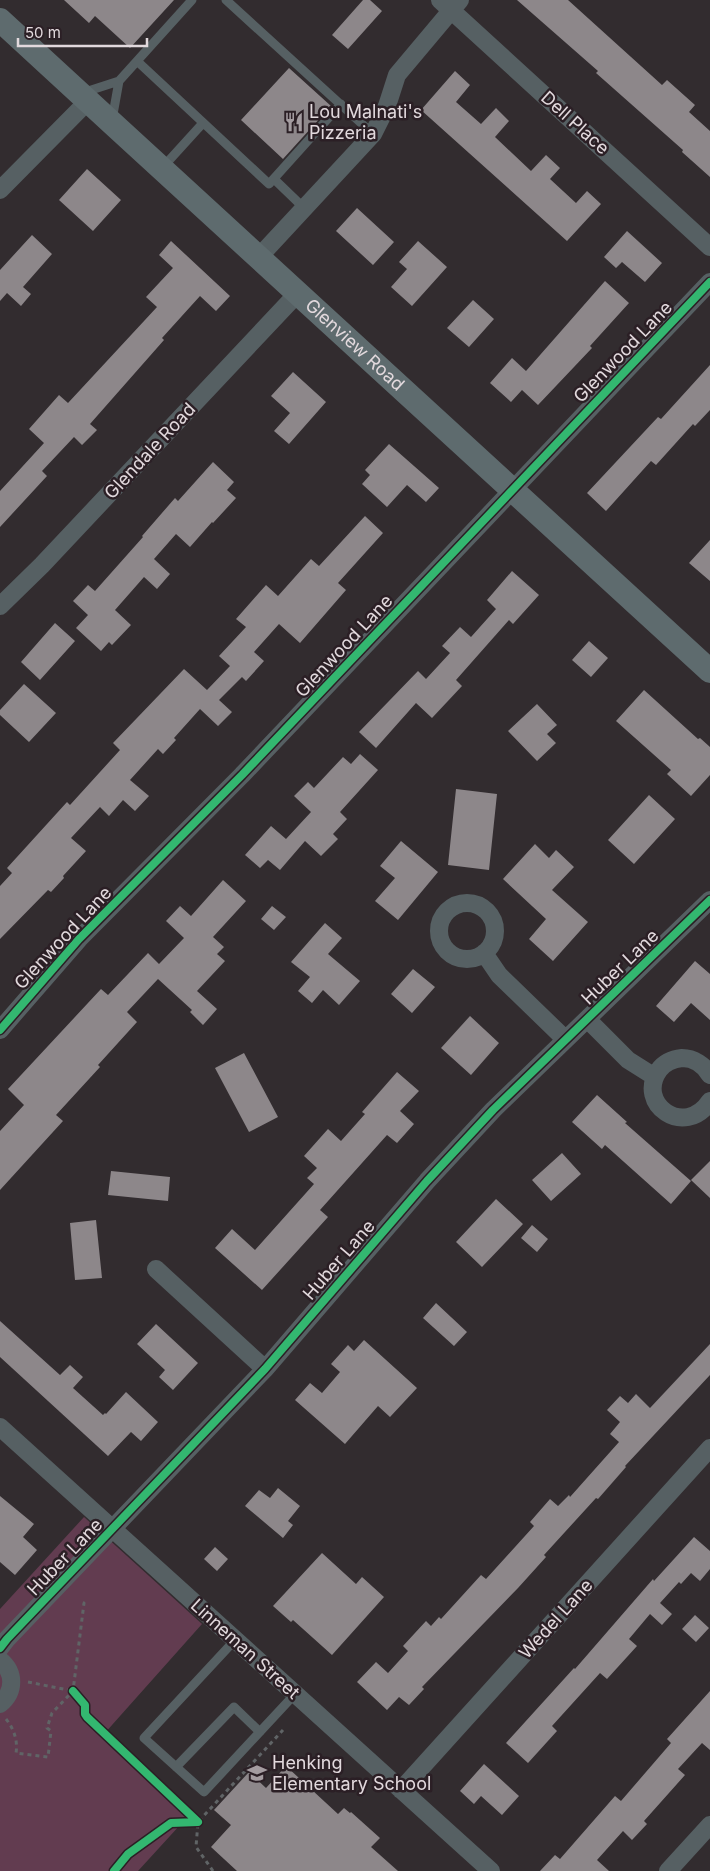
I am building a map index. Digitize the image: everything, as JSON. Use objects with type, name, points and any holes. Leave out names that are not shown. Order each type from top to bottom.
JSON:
[{"type":"main road","name":"Glenview Road","points":[[0,20],[297,294],[513,488],[710,671]]},
{"type":"street","points":[[258,258],[373,134],[387,106],[398,75],[450,3]]},
{"type":"street","name":"Dell Place","points":[[450,3],[710,246]]},
{"type":"street","points":[[0,190],[84,97]]},
{"type":"street","name":"Glenwood Lane","points":[[0,1030],[79,939],[242,775],[710,282]]},
{"type":"street","name":"Glendale Road","points":[[0,606],[42,565],[297,294]]},
{"type":"street","name":"Huber Lane","points":[[0,1648],[265,1369],[427,1181],[493,1110],[710,900]]},
{"type":"street","points":[[484,953],[499,975],[565,1040]]},
{"type":"street","points":[[587,1019],[628,1060],[655,1077]]},
{"type":"street","points":[[710,1075],[696,1061],[687,1058],[677,1058],[668,1061],[660,1068],[652,1087],[654,1097],[659,1106],[666,1114],[676,1118],[696,1115],[705,1109],[710,1102]]},
{"type":"street","points":[[156,1269],[265,1369]]},
{"type":"street","name":"Linneman Street","points":[[0,1426],[490,1871]]},
{"type":"street","name":"Wedel Lane","points":[[401,1790],[710,1448]]},
{"type":"street","points":[[0,1660],[8,1668],[11,1677],[11,1686],[1,1709]]},
{"type":"street","points":[[668,1871],[710,1825]]},
{"type":"lane","points":[[84,97],[119,80],[192,0]]},
{"type":"lane","points":[[226,0],[373,134]]},
{"type":"lane","points":[[137,60],[269,184],[341,104]]},
{"type":"lane","points":[[111,123],[119,80]]},
{"type":"lane","points":[[161,168],[203,123]]},
{"type":"lane","points":[[274,179],[304,208]]},
{"type":"lane","points":[[235,1640],[144,1738],[176,1767],[204,1792],[295,1694]]},
{"type":"lane","points":[[176,1767],[234,1707],[260,1732]]},
{"type":"path","points":[[1,1709],[13,1729],[17,1744],[16,1753],[48,1758],[51,1731],[47,1728],[52,1713],[75,1693],[84,1603],[82,1602]]},
{"type":"path","points":[[25,1682],[75,1693]]},
{"type":"path","points":[[213,1871],[196,1847],[198,1822],[283,1730]]},
{"type":"path","points":[[190,1818],[198,1822]]},
{"type":"shaded area","points":[[84,1517],[202,1624],[104,1734],[191,1813],[138,1871],[0,1871],[0,1609]]},
{"type":"building","points":[[64,0],[174,0],[130,48],[95,16],[89,23]]},
{"type":"building","points":[[363,0],[370,0],[382,11],[348,49],[332,35]]},
{"type":"building","points":[[517,0],[568,0],[662,85],[667,80],[695,105],[689,112],[710,131],[710,177],[682,152],[683,150],[596,73],[598,71]]},
{"type":"building","points":[[289,68],[331,106],[283,159],[241,120]]},
{"type":"building","points":[[455,71],[470,85],[456,102],[481,124],[496,108],[509,121],[495,137],[531,171],[546,155],[560,168],[550,179],[576,203],[587,191],[601,204],[567,241],[421,110]]},
{"type":"building","points":[[87,169],[121,200],[93,231],[59,200]]},
{"type":"building","points":[[357,208],[394,242],[373,265],[336,231]]},
{"type":"building","points":[[627,231],[662,263],[645,282],[622,262],[616,268],[604,257]]},
{"type":"building","points":[[32,235],[52,254],[23,287],[31,294],[21,306],[7,293],[0,301],[0,270]]},
{"type":"building","points":[[171,241],[230,296],[216,311],[200,296],[90,424],[97,430],[82,445],[74,437],[42,471],[47,476],[0,527],[0,491],[44,443],[29,429],[59,395],[68,403],[157,307],[146,297],[173,268],[159,255]]},
{"type":"building","points":[[418,241],[447,267],[412,306],[391,287],[407,269],[399,262]]},
{"type":"building","points":[[605,281],[629,303],[590,346],[592,348],[538,405],[522,390],[511,402],[490,383],[512,358],[526,371]]},
{"type":"building","points":[[473,300],[494,319],[469,347],[447,328]]},
{"type":"building","points":[[710,365],[710,410],[695,426],[693,424],[656,465],[651,461],[606,511],[587,493],[658,417],[661,419]]},
{"type":"building","points":[[293,372],[326,402],[289,444],[274,431],[290,413],[271,396]]},
{"type":"building","points":[[389,444],[439,488],[426,502],[407,485],[387,507],[362,484],[370,475],[365,470]]},
{"type":"building","points":[[213,462],[234,482],[227,490],[236,498],[190,547],[176,534],[154,559],[170,574],[157,589],[144,577],[115,610],[131,625],[112,645],[109,642],[101,651],[76,628],[88,615],[73,601],[88,585],[95,591],[175,498],[178,501]]},
{"type":"building","points":[[365,516],[383,533],[338,583],[346,590],[300,643],[279,624],[254,652],[264,661],[246,681],[242,677],[219,700],[232,712],[218,726],[200,709],[174,738],[176,740],[163,754],[158,749],[130,780],[149,796],[135,811],[123,800],[109,816],[100,807],[71,838],[86,851],[51,892],[48,890],[0,939],[0,886],[12,873],[7,868],[67,802],[70,805],[120,750],[113,743],[184,669],[207,690],[230,666],[219,656],[246,627],[236,619],[266,585],[278,596],[311,559],[319,566]]},
{"type":"building","points":[[710,540],[710,581],[689,563]]},
{"type":"building","points":[[512,571],[539,595],[513,624],[509,620],[456,680],[462,686],[432,718],[416,703],[376,748],[359,732],[418,671],[426,679],[450,653],[442,646],[460,627],[471,637],[496,609],[487,600]]},
{"type":"building","points":[[55,623],[75,641],[40,680],[21,662]]},
{"type":"building","points":[[589,641],[608,658],[591,677],[572,660]]},
{"type":"building","points":[[24,684],[56,713],[29,742],[0,715],[0,710]]},
{"type":"building","points":[[644,690],[698,739],[700,738],[710,747],[710,775],[691,796],[667,774],[671,770],[616,721]]},
{"type":"building","points":[[537,704],[557,725],[547,734],[556,743],[537,761],[508,731]]},
{"type":"building","points":[[360,754],[378,770],[340,812],[347,819],[333,834],[338,839],[321,856],[305,841],[280,870],[268,860],[260,868],[245,855],[271,826],[286,839],[311,812],[294,796],[308,782],[314,788],[343,757],[351,764]]},
{"type":"building","points":[[456,789],[497,794],[489,870],[448,865]]},
{"type":"building","points":[[649,795],[675,819],[634,864],[608,840]]},
{"type":"building","points":[[401,841],[438,872],[398,920],[375,901],[395,878],[380,866]]},
{"type":"building","points":[[535,844],[549,858],[556,850],[574,867],[552,890],[588,922],[553,961],[529,939],[546,919],[503,879]]},
{"type":"building","points":[[223,880],[246,901],[213,937],[224,947],[217,954],[225,961],[197,991],[217,1009],[203,1025],[190,1012],[192,1010],[158,979],[127,1012],[137,1022],[98,1065],[100,1067],[56,1115],[63,1121],[0,1190],[0,1131],[24,1105],[8,1089],[101,989],[108,995],[148,953],[159,964],[184,938],[166,921],[180,906],[191,916]]},
{"type":"building","points":[[272,906],[286,917],[274,930],[261,919]]},
{"type":"building","points":[[325,923],[342,938],[328,954],[360,981],[339,1005],[323,990],[312,1003],[298,991],[310,977],[291,962]]},
{"type":"building","points":[[695,961],[710,974],[710,1020],[691,1003],[674,1022],[656,1006]]},
{"type":"building","points":[[413,969],[435,987],[412,1013],[391,994]]},
{"type":"building","points":[[470,1016],[499,1043],[471,1075],[441,1048]]},
{"type":"building","points":[[244,1053],[278,1117],[249,1132],[215,1068]]},
{"type":"building","points":[[397,1072],[419,1091],[400,1111],[414,1124],[397,1143],[387,1135],[320,1210],[328,1217],[262,1290],[215,1248],[232,1229],[255,1250],[314,1184],[307,1178],[317,1168],[304,1156],[328,1129],[341,1141],[365,1114],[362,1112]]},
{"type":"building","points":[[597,1095],[627,1122],[625,1123],[691,1181],[671,1204],[605,1145],[602,1149],[572,1122]]},
{"type":"building","points":[[562,1153],[581,1174],[551,1201],[532,1180]]},
{"type":"building","points":[[710,1161],[710,1198],[691,1180]]},
{"type":"building","points":[[111,1171],[170,1177],[168,1201],[108,1195]]},
{"type":"building","points":[[496,1199],[523,1224],[482,1267],[456,1242]]},
{"type":"building","points":[[96,1220],[102,1278],[75,1280],[70,1223]]},
{"type":"building","points":[[532,1225],[548,1239],[537,1252],[521,1238]]},
{"type":"building","points":[[436,1303],[467,1332],[454,1346],[423,1318]]},
{"type":"building","points":[[0,1321],[60,1375],[70,1365],[83,1377],[73,1388],[103,1415],[126,1392],[158,1422],[141,1441],[131,1432],[108,1456],[0,1357]]},
{"type":"building","points":[[156,1324],[198,1363],[173,1390],[159,1377],[165,1370],[137,1344]]},
{"type":"building","points":[[364,1340],[417,1388],[390,1417],[378,1406],[345,1444],[295,1400],[310,1383],[322,1393],[340,1372],[331,1364],[348,1345],[354,1351]]},
{"type":"building","points":[[710,1344],[710,1375],[625,1466],[598,1499],[596,1498],[544,1555],[546,1557],[518,1588],[422,1687],[424,1689],[409,1705],[399,1697],[387,1710],[357,1682],[376,1662],[388,1673],[408,1651],[403,1646],[426,1621],[431,1626],[439,1617],[441,1619],[481,1575],[486,1579],[534,1526],[530,1522],[550,1499],[558,1506],[569,1495],[570,1497],[619,1442],[610,1434],[620,1422],[607,1410],[620,1396],[628,1403],[636,1394],[650,1408]]},
{"type":"building","points":[[278,1488],[300,1506],[288,1521],[293,1525],[283,1538],[245,1506],[259,1490],[270,1498]]},
{"type":"building","points":[[0,1496],[34,1524],[23,1537],[37,1550],[15,1575],[0,1562]]},
{"type":"building","points":[[694,1537],[710,1551],[710,1569],[700,1581],[691,1573],[681,1584],[679,1582],[660,1603],[672,1614],[662,1625],[650,1614],[629,1639],[637,1646],[607,1679],[600,1673],[552,1726],[557,1731],[528,1763],[506,1743],[575,1669],[653,1579],[654,1581]]},
{"type":"building","points":[[215,1547],[228,1559],[217,1571],[204,1559]]},
{"type":"building","points":[[322,1553],[356,1584],[362,1577],[384,1597],[332,1655],[293,1620],[291,1622],[273,1606]]},
{"type":"building","points":[[695,1615],[709,1628],[696,1642],[682,1629]]},
{"type":"building","points":[[710,1691],[710,1750],[702,1743],[678,1769],[685,1775],[644,1821],[647,1824],[632,1840],[623,1831],[597,1860],[609,1871],[540,1871],[555,1855],[560,1859],[615,1796],[621,1801],[671,1743],[667,1739]]},
{"type":"building","points":[[484,1764],[519,1796],[502,1815],[481,1796],[474,1804],[460,1791]]},
{"type":"building","points":[[286,1766],[338,1814],[344,1808],[351,1812],[380,1838],[371,1847],[398,1871],[237,1871],[211,1847],[231,1825],[214,1810],[249,1772],[266,1788]]},
{"type":"cycle path","points":[[0,1030],[79,939],[242,775],[710,282]]},
{"type":"cycle path","points":[[0,1648],[265,1369],[427,1181],[493,1110],[710,900]]},
{"type":"cycle path","points":[[73,1691],[85,1705],[87,1717],[198,1822],[171,1823],[128,1854],[114,1871]]},
{"type":"place","name":"Lou Malnati's Pizzeria","points":[[294,122]]},
{"type":"place","name":"Henking Elementary School","points":[[257,1773]]}]
